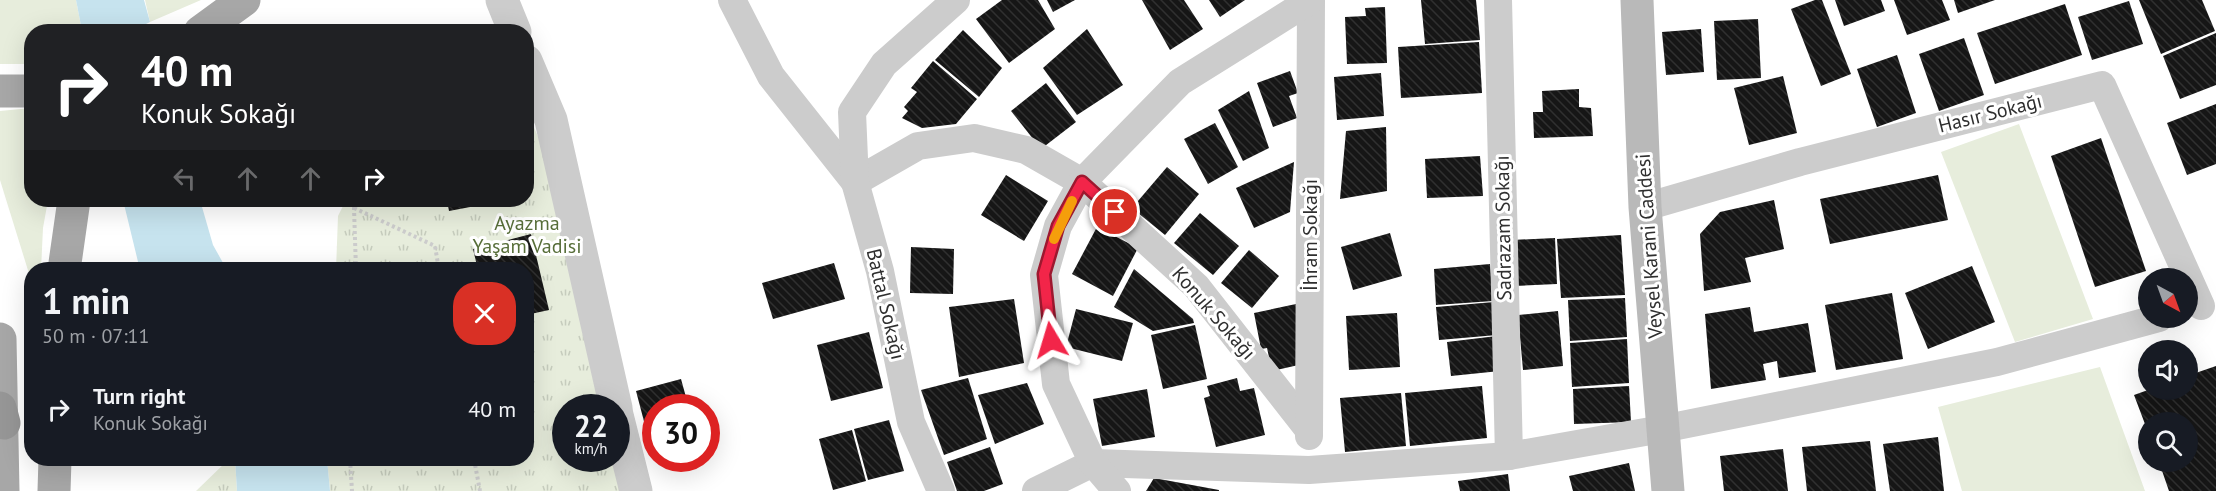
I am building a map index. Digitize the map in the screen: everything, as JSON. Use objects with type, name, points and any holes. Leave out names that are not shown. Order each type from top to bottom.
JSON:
[{"type":"main road","points":[[211,24],[244,0]]},
{"type":"main road","name":"Veysel Karani Caddesi","points":[[1639,1],[1645,207],[1668,491]]},
{"type":"main road","points":[[0,91],[24,91]]},
{"type":"main road","points":[[65,262],[72,207]]},
{"type":"main road","points":[[0,339],[3,491]]},
{"type":"main road","points":[[54,491],[55,466]]},
{"type":"street","points":[[502,0],[511,24]]},
{"type":"street","points":[[732,0],[771,76],[855,182]]},
{"type":"street","name":"Battal Sokağı","points":[[941,491],[911,422],[880,271],[855,182],[852,112],[884,64],[956,0]]},
{"type":"street","points":[[1117,491],[1093,463],[1056,384],[1044,274],[1058,226],[1082,182],[1179,82],[1311,0]]},
{"type":"street","name":"İhram Sokağı","points":[[1309,470],[1311,0]]},
{"type":"street","name":"Sadrazam Sokağı","points":[[1498,0],[1509,456]]},
{"type":"street","points":[[534,80],[551,120],[612,394]]},
{"type":"street","name":"Hasır Sokağı","points":[[1645,207],[1800,162],[2102,85],[2201,306]]},
{"type":"street","name":"Konuk Sokağı","points":[[855,182],[918,146],[974,138],[1026,150],[1082,182],[1196,286],[1310,430]]},
{"type":"street","points":[[1036,491],[1093,463],[1309,470],[1509,456],[1662,429],[1997,362],[2138,324]]},
{"type":"street","points":[[630,467],[636,491]]},
{"type":"path","points":[[356,262],[354,208],[435,246],[438,262]]},
{"type":"path","points":[[350,466],[352,491]]},
{"type":"path","points":[[475,466],[480,491]]},
{"type":"green space","points":[[0,0],[76,0],[81,24],[24,24],[24,64],[0,64]]},
{"type":"green space","points":[[145,0],[201,0],[150,22]]},
{"type":"green space","points":[[24,109],[24,207],[47,207],[41,262],[25,262],[0,180],[0,111]]},
{"type":"green space","points":[[2019,124],[2093,319],[2015,342],[1941,152]]},
{"type":"green space","name":"Ayazma Yaşam Vadisi","points":[[534,128],[546,153],[601,394],[552,394],[552,472],[618,472],[623,491],[330,491],[328,466],[534,466],[534,262],[336,262],[338,216],[342,207],[534,207]]},
{"type":"green space","points":[[2100,367],[2145,491],[1962,491],[1938,407]]},
{"type":"green space","points":[[222,466],[235,466],[237,491],[196,491]]},
{"type":"water","points":[[76,0],[144,0],[150,22],[146,24],[81,24]]},
{"type":"water","points":[[125,207],[202,207],[213,245],[223,262],[138,262]]},
{"type":"water","points":[[235,466],[328,466],[330,491],[237,491]]},
{"type":"building","points":[[1002,0],[1038,0],[1055,29],[1009,63],[976,19]]},
{"type":"building","points":[[1047,0],[1075,0],[1053,12]]},
{"type":"building","points":[[1142,0],[1184,0],[1203,29],[1170,50]]},
{"type":"building","points":[[1209,0],[1245,0],[1220,17]]},
{"type":"building","points":[[1421,0],[1476,0],[1480,40],[1425,44]]},
{"type":"building","points":[[1815,0],[1822,0],[1851,74],[1821,86],[1791,9]]},
{"type":"building","points":[[1835,0],[1881,0],[1885,11],[1844,26]]},
{"type":"building","points":[[1894,0],[1942,0],[1950,20],[1907,35]]},
{"type":"building","points":[[1954,0],[1995,0],[1958,13]]},
{"type":"building","points":[[2139,0],[2202,0],[2215,31],[2161,54]]},
{"type":"building","points":[[2129,1],[2143,44],[2092,60],[2078,17]]},
{"type":"building","points":[[2065,4],[2082,55],[1995,84],[1977,33]]},
{"type":"building","points":[[1385,7],[1387,63],[1347,64],[1345,17],[1366,16],[1365,8]]},
{"type":"building","points":[[1758,19],[1761,78],[1717,80],[1714,21]]},
{"type":"building","points":[[1087,29],[1123,85],[1077,115],[1043,68]]},
{"type":"building","points":[[1701,29],[1704,72],[1666,75],[1662,32]]},
{"type":"building","points":[[963,30],[1002,68],[979,97],[935,60]]},
{"type":"building","points":[[2216,33],[2216,85],[2180,99],[2163,56]]},
{"type":"building","points":[[1964,38],[1984,95],[1939,111],[1919,54]]},
{"type":"building","points":[[1479,42],[1482,93],[1401,98],[1398,47]]},
{"type":"building","points":[[1897,55],[1916,113],[1877,127],[1857,69]]},
{"type":"building","points":[[933,61],[977,99],[956,124],[922,128],[902,118],[908,111],[904,107],[917,92],[911,88]]},
{"type":"building","points":[[1290,71],[1298,93],[1289,96],[1297,118],[1273,127],[1257,83]]},
{"type":"building","points":[[1381,73],[1384,116],[1337,120],[1334,77]]},
{"type":"building","points":[[1783,76],[1797,133],[1749,145],[1734,88]]},
{"type":"building","points":[[1046,83],[1076,122],[1041,149],[1011,111]]},
{"type":"building","points":[[1579,89],[1579,107],[1591,108],[1593,136],[1534,138],[1533,112],[1543,112],[1542,91]]},
{"type":"building","points":[[1249,91],[1269,148],[1243,161],[1218,110]]},
{"type":"building","points":[[2216,104],[2216,164],[2187,175],[2167,123]]},
{"type":"building","points":[[1215,123],[1238,167],[1208,184],[1184,139]]},
{"type":"building","points":[[1386,127],[1387,191],[1340,199],[1346,131]]},
{"type":"building","points":[[2101,138],[2145,268],[2138,268],[2138,274],[2095,287],[2051,156]]},
{"type":"building","points":[[1480,156],[1483,196],[1427,198],[1425,159]]},
{"type":"building","points":[[1294,162],[1290,212],[1254,228],[1236,188]]},
{"type":"building","points":[[1167,167],[1199,194],[1165,235],[1132,208]]},
{"type":"building","points":[[1006,175],[1048,201],[1024,241],[981,215]]},
{"type":"building","points":[[1938,175],[1948,220],[1830,244],[1820,199]]},
{"type":"building","points":[[1774,200],[1784,249],[1745,258],[1751,282],[1704,291],[1700,234],[1720,212]]},
{"type":"building","points":[[448,207],[470,207],[449,211]]},
{"type":"building","points":[[1200,213],[1239,246],[1213,275],[1174,243]]},
{"type":"building","points":[[1097,227],[1138,248],[1113,296],[1072,274]]},
{"type":"building","points":[[1390,233],[1402,276],[1353,290],[1341,247]]},
{"type":"building","points":[[531,234],[549,310],[534,313],[534,262],[476,262],[473,249]]},
{"type":"building","points":[[1621,235],[1625,295],[1561,298],[1557,239]]},
{"type":"building","points":[[1555,238],[1557,284],[1514,286],[1512,240]]},
{"type":"building","points":[[911,247],[954,249],[953,294],[910,293]]},
{"type":"building","points":[[1249,250],[1279,276],[1252,308],[1221,283]]},
{"type":"building","points":[[834,263],[845,299],[773,319],[762,283]]},
{"type":"building","points":[[1490,264],[1493,301],[1436,305],[1434,269]]},
{"type":"building","points":[[1972,266],[1995,322],[1928,349],[1905,293]]},
{"type":"building","points":[[1134,269],[1193,319],[1194,323],[1153,331],[1114,307]]},
{"type":"building","points":[[1892,293],[1903,359],[1836,370],[1825,305]]},
{"type":"building","points":[[1625,298],[1627,337],[1570,341],[1568,300]]},
{"type":"building","points":[[1014,299],[1024,363],[959,377],[949,307]]},
{"type":"building","points":[[1494,302],[1497,335],[1439,340],[1436,307]]},
{"type":"building","points":[[1296,304],[1303,364],[1272,371],[1267,348],[1261,349],[1254,313]]},
{"type":"building","points":[[1750,307],[1754,332],[1808,323],[1816,372],[1779,378],[1777,361],[1763,364],[1766,380],[1711,389],[1705,314]]},
{"type":"building","points":[[1076,309],[1133,323],[1122,361],[1066,347]]},
{"type":"building","points":[[1558,311],[1563,366],[1523,370],[1518,315]]},
{"type":"building","points":[[1397,313],[1400,367],[1349,370],[1346,316]]},
{"type":"building","points":[[1195,325],[1207,379],[1163,389],[1151,335]]},
{"type":"building","points":[[869,332],[883,388],[831,401],[817,345]]},
{"type":"building","points":[[1497,336],[1500,371],[1451,376],[1447,342]]},
{"type":"building","points":[[1627,339],[1629,383],[1572,387],[1570,343]]},
{"type":"building","points":[[2216,366],[2216,491],[2169,491],[2162,472],[2198,472],[2198,412],[2140,412],[2134,395],[2138,394],[2138,400],[2198,400],[2198,372]]},
{"type":"building","points":[[968,378],[987,439],[944,455],[921,390]]},
{"type":"building","points":[[1237,378],[1240,391],[1254,388],[1265,435],[1216,447],[1204,398],[1210,396],[1207,386]]},
{"type":"building","points":[[681,379],[685,394],[642,394],[642,414],[636,391]]},
{"type":"building","points":[[1027,383],[1044,424],[995,444],[978,395]]},
{"type":"building","points":[[1482,386],[1487,438],[1410,446],[1405,393]]},
{"type":"building","points":[[1629,386],[1631,422],[1574,424],[1573,389]]},
{"type":"building","points":[[1147,389],[1155,437],[1102,446],[1093,399]]},
{"type":"building","points":[[1401,393],[1406,446],[1345,452],[1340,398]]},
{"type":"building","points":[[889,420],[904,471],[868,480],[854,429]]},
{"type":"building","points":[[852,430],[866,481],[833,490],[819,439]]},
{"type":"building","points":[[1938,437],[1944,491],[1890,491],[1883,444]]},
{"type":"building","points":[[1870,441],[1876,491],[1807,491],[1802,447]]},
{"type":"building","points":[[990,447],[1003,484],[984,491],[957,491],[947,462]]},
{"type":"building","points":[[1783,449],[1788,491],[1724,491],[1720,456]]},
{"type":"building","points":[[1629,463],[1635,491],[1573,491],[1569,476]]},
{"type":"building","points":[[1508,474],[1510,491],[1460,491],[1458,481]]},
{"type":"building","points":[[1154,478],[1219,490],[1219,491],[1146,491]]},
{"type":"slow traffic","points":[[1054,239],[1058,226],[1072,201]]},
{"type":"route","points":[[1051,340],[1044,274],[1058,226],[1082,182],[1115,212]]}]
